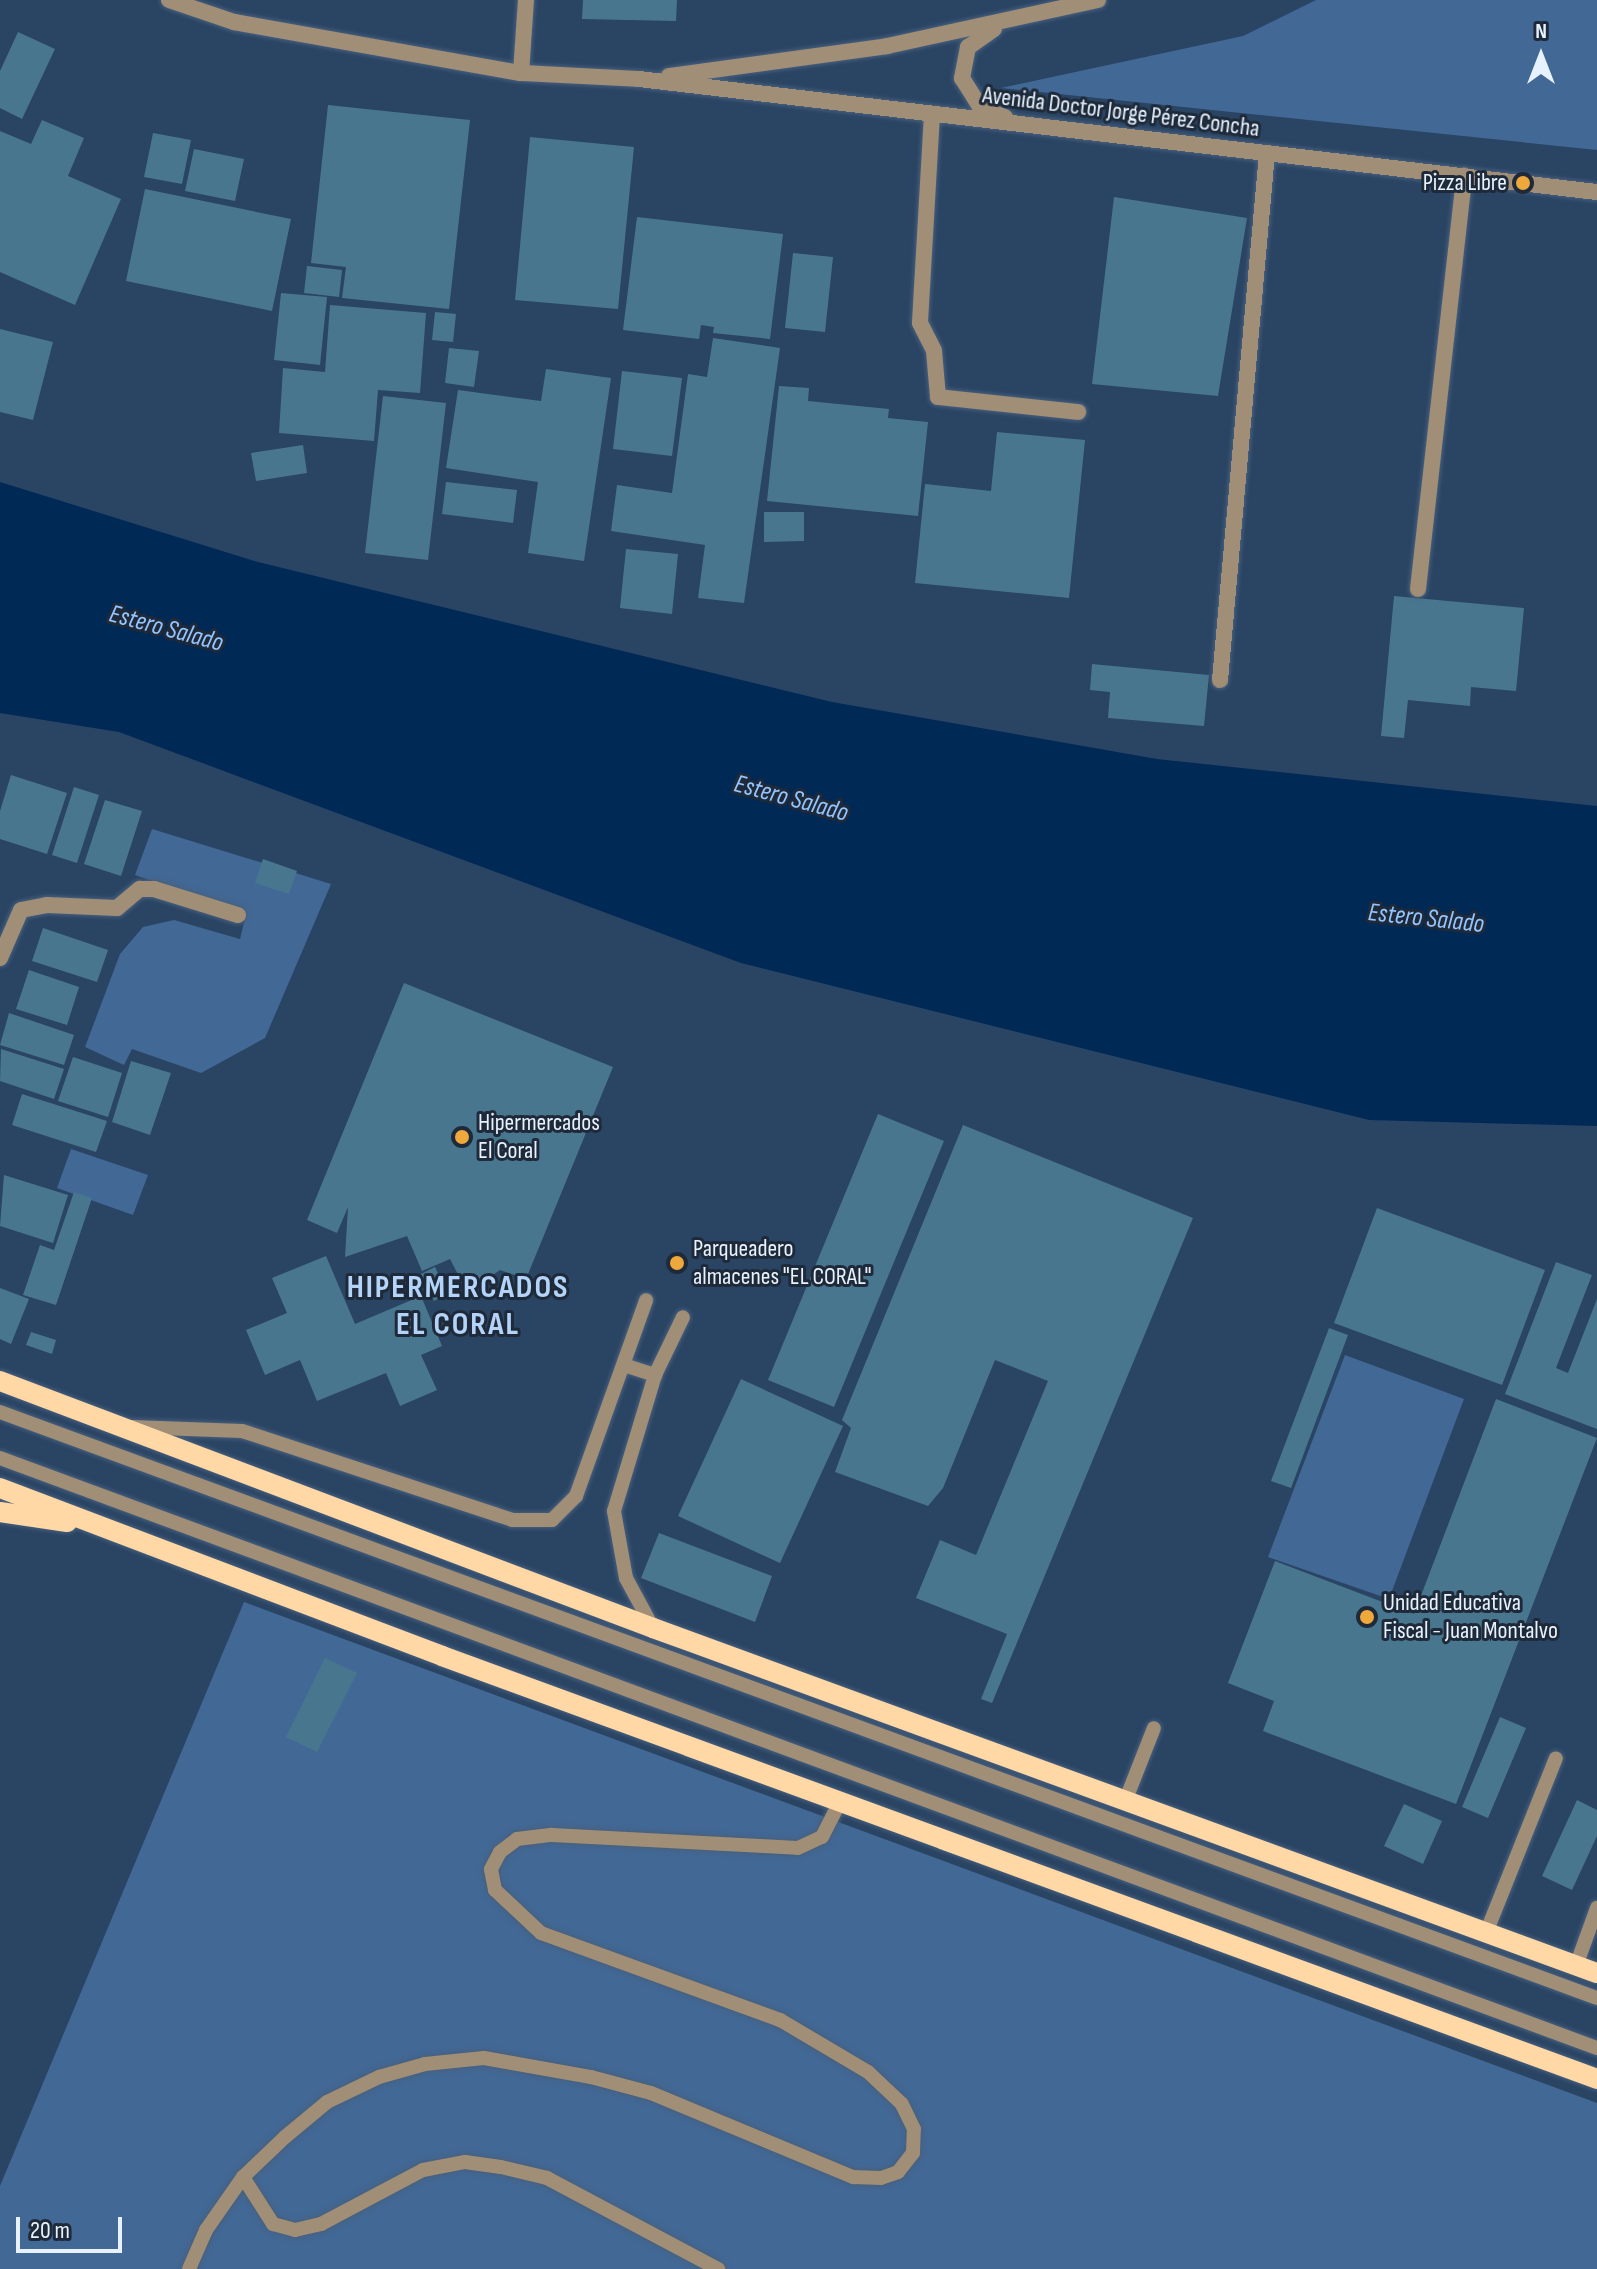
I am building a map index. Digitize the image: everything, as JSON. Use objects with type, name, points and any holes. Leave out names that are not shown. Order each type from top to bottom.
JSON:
[{"type":"main road","points":[[0,1381],[132,1427],[653,1628],[1597,1973]]},
{"type":"main road","points":[[0,1488],[840,1802],[1597,2079]]},
{"type":"main road","points":[[0,1512],[115,1529]]},
{"type":"street","name":"Avenida Doctor Jorge Pérez Concha","points":[[169,0],[234,22],[521,73],[639,79],[1597,192]]},
{"type":"street","points":[[521,73],[526,0]]},
{"type":"street","name":"Avenida Doctor Jorge Pérez Concha","points":[[639,79],[841,54],[1010,22],[1098,0]]},
{"type":"street","points":[[1010,22],[968,47],[962,78],[969,97],[1002,116],[1059,129]]},
{"type":"street","points":[[932,114],[920,323],[934,351],[938,397],[1078,412]]},
{"type":"street","points":[[1220,680],[1267,153]]},
{"type":"street","points":[[1418,589],[1464,176]]},
{"type":"street","points":[[0,958],[21,910],[47,905],[117,908],[140,889],[238,915]]},
{"type":"lane","points":[[132,1427],[242,1431],[512,1520],[552,1520],[576,1496],[646,1300]]},
{"type":"lane","points":[[653,1628],[626,1578],[614,1511],[655,1375],[683,1317]]},
{"type":"lane","points":[[624,1365],[655,1375]]},
{"type":"lane","points":[[0,1412],[1597,1998]]},
{"type":"lane","points":[[0,1458],[1597,2048]]},
{"type":"lane","points":[[1126,1799],[1154,1728]]},
{"type":"lane","points":[[1486,1933],[1556,1758]]},
{"type":"lane","points":[[189,2269],[206,2230],[243,2177],[327,2102],[353,2089],[425,2064],[484,2058],[528,2063],[651,2093],[853,2177],[881,2178],[898,2172],[913,2153],[914,2129],[902,2104],[868,2072],[780,2020],[541,1933],[495,1890],[491,1869],[500,1852],[517,1839],[552,1835],[798,1848],[822,1837],[840,1802]]},
{"type":"lane","points":[[1576,1966],[1597,1908]]},
{"type":"lane","points":[[243,2177],[273,2224],[295,2230],[321,2224],[423,2170],[465,2162],[501,2167],[547,2178],[718,2269]]},
{"type":"shaded area","points":[[1316,0],[1597,0],[1597,150],[1001,88],[1243,36]]},
{"type":"shaded area","points":[[152,829],[331,884],[265,1038],[201,1073],[132,1049],[124,1065],[85,1047],[120,954],[143,927],[174,920],[240,939],[246,914],[135,875]]},
{"type":"shaded area","points":[[71,1149],[148,1175],[133,1215],[57,1188]]},
{"type":"shaded area","points":[[1345,1355],[1464,1399],[1389,1599],[1268,1557]]},
{"type":"shaded area","points":[[244,1602],[1597,2103],[1597,2269],[0,2269],[0,2186]]},
{"type":"water","name":"Estero Salado","points":[[0,482],[258,562],[832,702],[1157,759],[1597,806],[1597,1126],[1369,1120],[741,963],[119,732],[0,713]]},
{"type":"building","points":[[583,0],[677,0],[676,21],[582,19]]},
{"type":"building","points":[[18,32],[55,49],[22,119],[0,108],[0,71]]},
{"type":"building","points":[[328,105],[470,120],[449,309],[342,298],[346,267],[311,263]]},
{"type":"building","points":[[42,120],[84,138],[68,176],[121,199],[75,305],[0,272],[0,131],[31,144]]},
{"type":"building","points":[[153,133],[191,140],[182,184],[144,177]]},
{"type":"building","points":[[530,137],[634,147],[618,309],[515,300]]},
{"type":"building","points":[[194,149],[244,159],[235,201],[185,191]]},
{"type":"building","points":[[145,189],[291,219],[272,311],[126,281]]},
{"type":"building","points":[[1114,197],[1247,218],[1218,396],[1092,384]]},
{"type":"building","points":[[637,217],[783,234],[770,339],[713,333],[714,327],[701,325],[699,339],[623,330]]},
{"type":"building","points":[[793,253],[833,257],[825,332],[785,328]]},
{"type":"building","points":[[307,266],[342,270],[339,297],[304,293]]},
{"type":"building","points":[[281,293],[327,297],[320,365],[274,360]]},
{"type":"building","points":[[330,305],[426,313],[420,393],[378,390],[374,441],[279,433],[283,368],[325,372]]},
{"type":"building","points":[[435,312],[456,314],[453,342],[432,340]]},
{"type":"building","points":[[0,329],[53,342],[33,420],[0,412]]},
{"type":"building","points":[[713,338],[780,348],[744,603],[698,598],[705,545],[611,531],[617,485],[672,493],[688,374],[707,377]]},
{"type":"building","points":[[449,348],[479,351],[474,387],[445,383]]},
{"type":"building","points":[[546,369],[611,378],[584,561],[528,553],[538,482],[446,468],[458,390],[541,401]]},
{"type":"building","points":[[622,371],[682,378],[672,456],[613,449]]},
{"type":"building","points":[[779,386],[809,388],[808,401],[889,409],[888,418],[928,422],[918,516],[767,501]]},
{"type":"building","points":[[383,396],[446,403],[428,560],[365,553]]},
{"type":"building","points":[[997,432],[1085,440],[1069,598],[915,583],[925,484],[991,491]]},
{"type":"building","points":[[303,445],[307,473],[256,481],[251,453]]},
{"type":"building","points":[[446,482],[517,490],[513,523],[442,514]]},
{"type":"building","points":[[764,512],[804,512],[804,541],[764,542]]},
{"type":"building","points":[[626,549],[678,554],[672,614],[620,608]]},
{"type":"building","points":[[1394,596],[1524,608],[1516,691],[1471,687],[1470,706],[1408,700],[1404,738],[1381,736]]},
{"type":"building","points":[[1092,664],[1209,675],[1204,726],[1108,718],[1110,692],[1090,690]]},
{"type":"building","points":[[11,775],[67,793],[47,854],[0,839],[0,811]]},
{"type":"building","points":[[74,787],[99,795],[77,863],[52,855]]},
{"type":"building","points":[[105,800],[142,811],[121,876],[84,864]]},
{"type":"building","points":[[263,859],[297,871],[289,894],[255,883]]},
{"type":"building","points":[[43,928],[108,950],[97,982],[32,961]]},
{"type":"building","points":[[29,970],[79,987],[67,1025],[16,1009]]},
{"type":"building","name":"Hipermercados El Coral","points":[[404,983],[613,1067],[526,1279],[500,1270],[467,1292],[450,1259],[422,1271],[407,1236],[345,1257],[348,1207],[337,1233],[307,1220]]},
{"type":"building","points":[[9,1013],[74,1035],[64,1065],[0,1045]]},
{"type":"building","points":[[1,1049],[64,1069],[54,1099],[0,1081]]},
{"type":"building","points":[[73,1057],[122,1073],[108,1117],[58,1101]]},
{"type":"building","points":[[131,1061],[171,1073],[150,1135],[112,1122]]},
{"type":"building","points":[[22,1094],[107,1121],[96,1152],[12,1125]]},
{"type":"building","points":[[878,1114],[944,1141],[834,1407],[768,1380]]},
{"type":"building","points":[[963,1125],[1193,1218],[992,1703],[981,1699],[1007,1634],[916,1598],[940,1540],[976,1555],[1048,1381],[995,1360],[943,1488],[928,1506],[835,1472],[851,1428],[842,1420]]},
{"type":"building","points":[[4,1175],[68,1195],[53,1243],[0,1226]]},
{"type":"building","points":[[74,1192],[92,1198],[56,1305],[23,1295],[40,1245],[54,1250]]},
{"type":"building","points":[[1377,1208],[1545,1270],[1502,1385],[1334,1323]]},
{"type":"building","points":[[326,1256],[355,1324],[421,1296],[442,1346],[421,1355],[437,1390],[400,1406],[386,1373],[317,1401],[300,1360],[265,1375],[246,1330],[287,1313],[272,1278]]},
{"type":"building","points":[[1556,1262],[1592,1275],[1556,1368],[1568,1373],[1597,1299],[1597,1429],[1505,1394]]},
{"type":"building","points":[[435,1267],[448,1294],[434,1301],[421,1274]]},
{"type":"building","points":[[0,1288],[29,1299],[11,1344],[0,1339]]},
{"type":"building","points":[[1329,1328],[1348,1335],[1291,1488],[1271,1481]]},
{"type":"building","points":[[31,1332],[56,1340],[52,1354],[26,1345]]},
{"type":"building","points":[[741,1379],[843,1426],[780,1563],[678,1516]]},
{"type":"building","points":[[1496,1399],[1597,1438],[1456,1804],[1263,1731],[1274,1701],[1228,1683],[1275,1561],[1414,1614]]},
{"type":"building","points":[[659,1533],[772,1576],[755,1622],[641,1578]]},
{"type":"building","points":[[325,1658],[357,1673],[317,1752],[286,1737]]},
{"type":"building","points":[[1500,1717],[1526,1728],[1488,1818],[1462,1807]]},
{"type":"building","points":[[1577,1800],[1597,1810],[1597,1836],[1572,1890],[1542,1876]]},
{"type":"building","points":[[1404,1804],[1442,1821],[1423,1864],[1384,1846]]},
{"type":"place","name":"Pizza Libre","points":[[1523,183]]},
{"type":"place","name":"Hipermercados El Coral","points":[[462,1137]]},
{"type":"place","name":"Parqueadero almacenes \"EL CORAL\"","points":[[677,1263]]},
{"type":"place","name":"Unidad Educativa Fiscal - Juan Montalvo","points":[[1367,1617]]},
{"type":"district","name":"HIPERMERCADOS EL CORAL","points":[[458,1308]]}]
